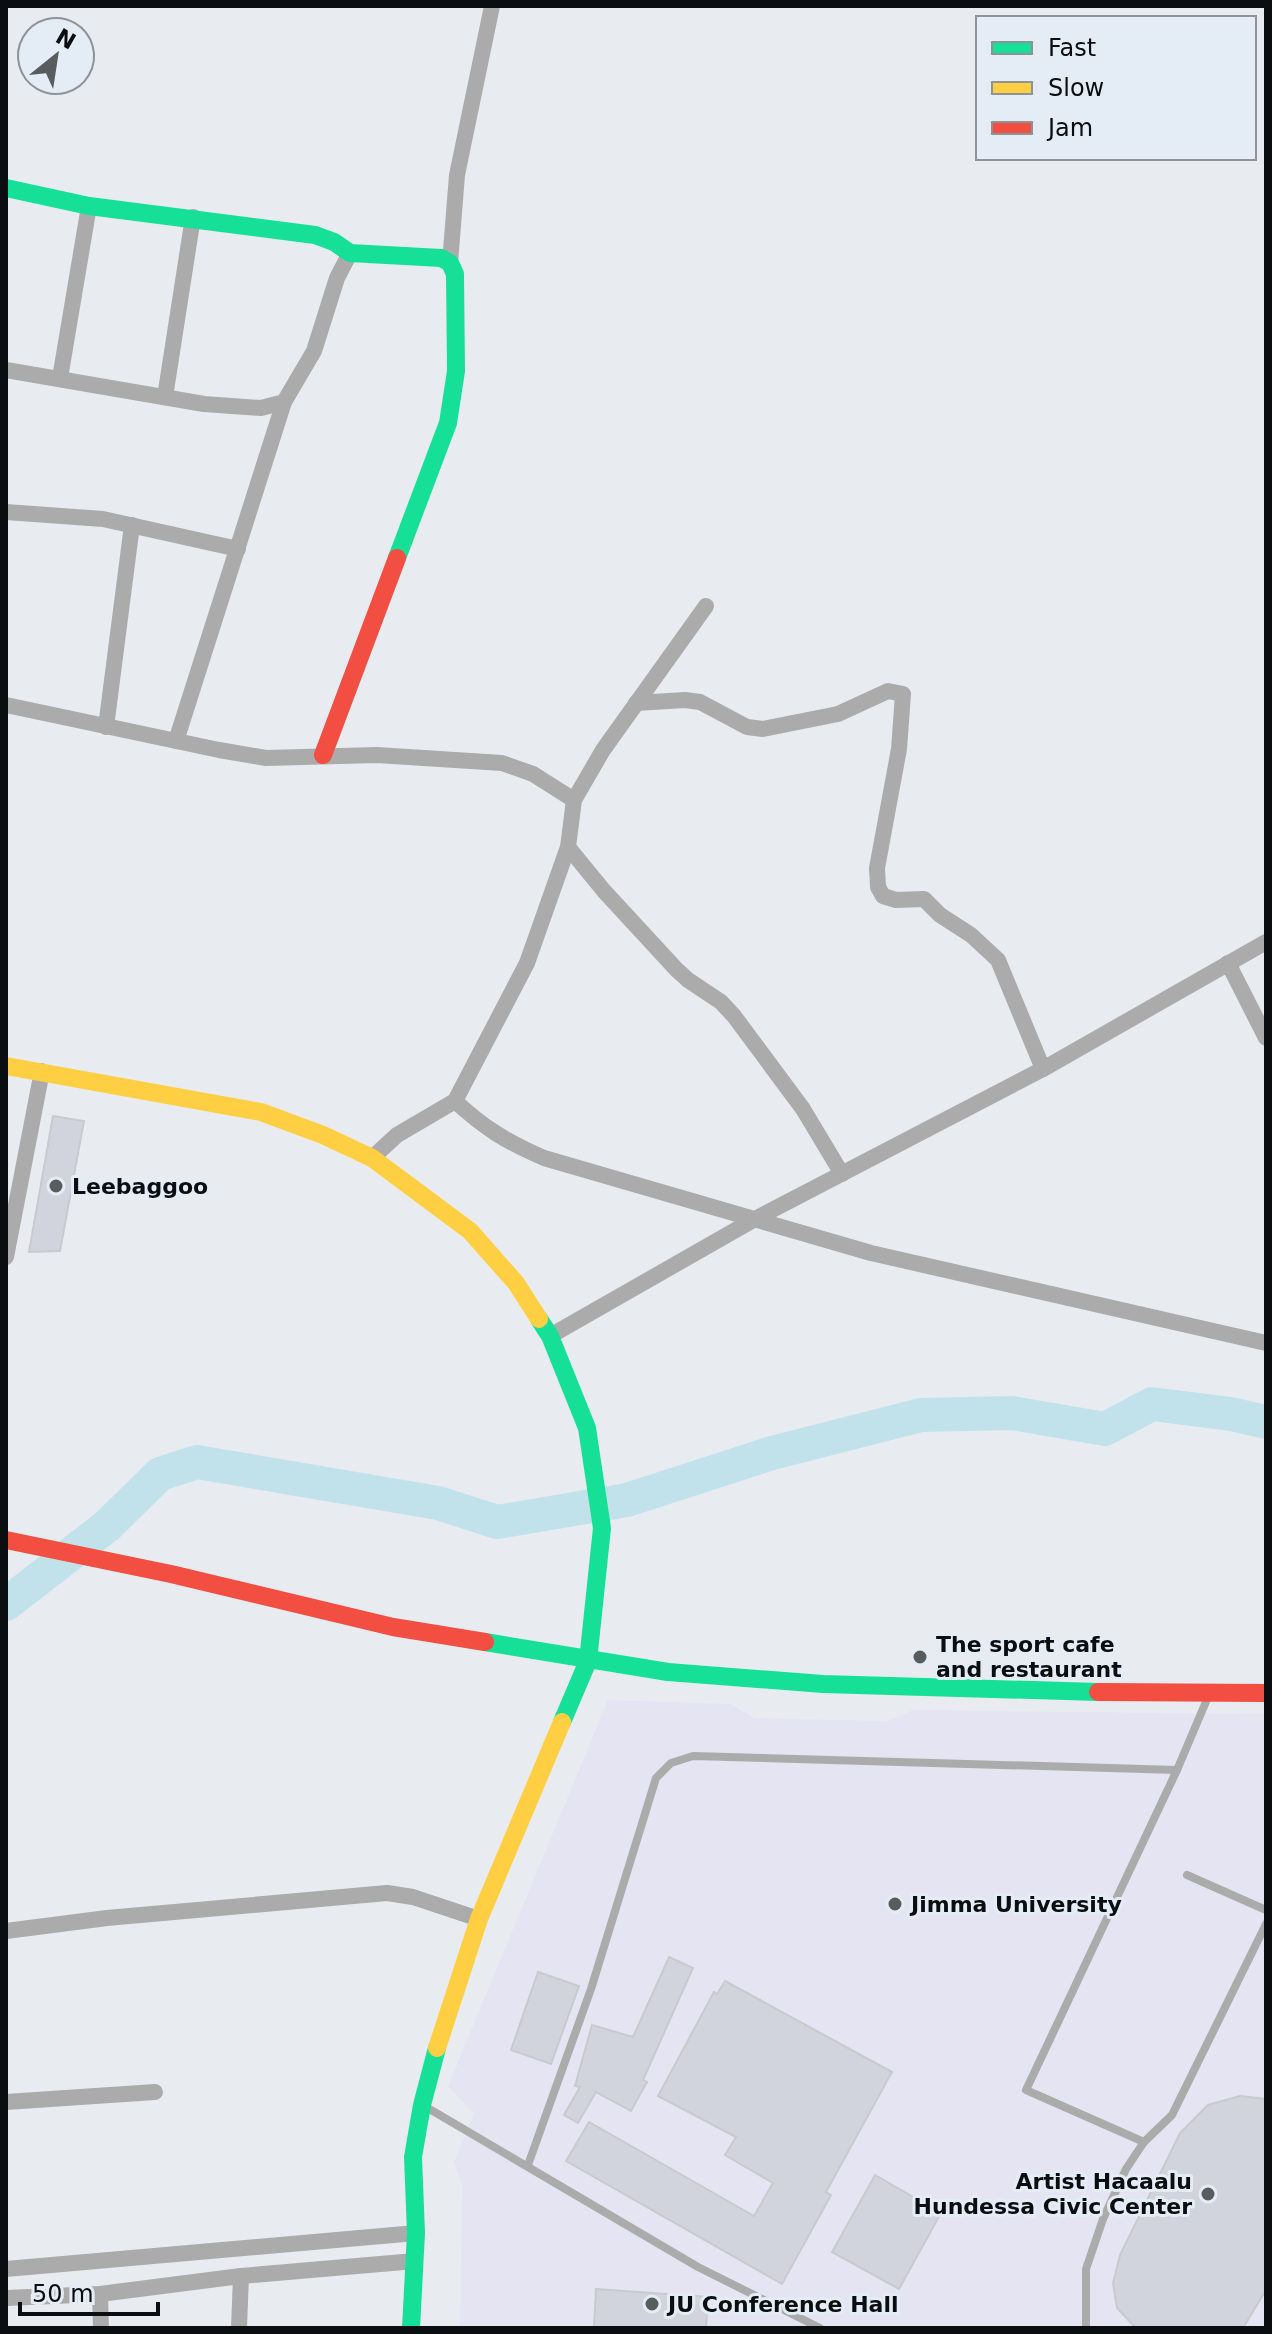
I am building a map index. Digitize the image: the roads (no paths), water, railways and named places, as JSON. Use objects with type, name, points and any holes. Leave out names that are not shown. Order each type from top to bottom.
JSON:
[{"type":"street","points":[[323,755],[448,423],[456,371],[455,274],[450,263],[457,175],[492,6]]},
{"type":"street","points":[[6,188],[89,206],[315,235],[334,242],[350,253],[441,258],[450,263]]},
{"type":"street","points":[[60,378],[89,206]]},
{"type":"street","points":[[165,397],[193,217]]},
{"type":"street","points":[[176,741],[284,402],[314,351],[337,278],[350,253]]},
{"type":"street","points":[[6,370],[204,404],[261,408],[284,402]]},
{"type":"street","points":[[6,512],[103,519],[238,549]]},
{"type":"street","points":[[106,727],[132,525]]},
{"type":"street","points":[[372,1158],[397,1135],[455,1101],[527,963],[568,847],[574,800],[603,750],[706,606]]},
{"type":"street","points":[[636,703],[700,702],[747,727],[763,729],[838,714],[888,691],[903,694],[899,749],[877,868],[878,887],[883,896],[896,900],[924,899],[998,960],[1043,1069]]},
{"type":"street","points":[[6,705],[266,758],[323,755],[502,763],[533,774],[574,800]]},
{"type":"street","points":[[568,847],[676,969],[721,1002],[734,1016],[803,1109],[842,1174]]},
{"type":"street","points":[[550,1336],[755,1219],[1043,1069],[1266,942]]},
{"type":"street","points":[[1228,963],[1266,1038]]},
{"type":"street","points":[[6,1066],[261,1112],[323,1135],[372,1158],[470,1231],[516,1283],[550,1336],[588,1436],[602,1528],[588,1661],[479,1919],[443,2026],[422,2105],[413,2157],[416,2233],[411,2328]]},
{"type":"street","points":[[6,1257],[42,1071]]},
{"type":"street","points":[[455,1101],[482,1126],[509,1143],[544,1158],[871,1253],[1266,1343]]},
{"type":"street","points":[[6,1540],[171,1574],[393,1627],[668,1672],[823,1684],[1266,1693]]},
{"type":"street","points":[[6,1931],[107,1918],[387,1893],[413,1897],[479,1919]]},
{"type":"street","points":[[6,2102],[155,2092]]},
{"type":"street","points":[[6,2269],[416,2233]]},
{"type":"street","points":[[6,2298],[100,2294],[241,2276],[415,2265]]},
{"type":"street","points":[[239,2328],[241,2276]]},
{"type":"street","points":[[100,2294],[101,2328]]},
{"type":"lane","points":[[1144,2142],[1026,2090],[1177,1770],[1210,1692]]},
{"type":"lane","points":[[528,2165],[591,1989],[656,1778],[671,1763],[693,1756],[1177,1770]]},
{"type":"lane","points":[[1187,1875],[1266,1910]]},
{"type":"lane","points":[[1086,2328],[1086,2269],[1114,2194],[1144,2142],[1172,2115],[1266,1924]]},
{"type":"lane","points":[[422,2105],[698,2267],[820,2328]]},
{"type":"waterway","points":[[6,1604],[107,1526],[160,1474],[197,1462],[438,1503],[497,1522],[627,1500],[772,1453],[921,1415],[1012,1413],[1105,1429],[1152,1404],[1231,1414],[1266,1422]]},
{"type":"place","name":"Leebaggoo","points":[[56,1186]]},
{"type":"place","name":"The sport cafe and restaurant","points":[[920,1657]]},
{"type":"place","name":"Jimma University","points":[[895,1904]]},
{"type":"place","name":"Artist Hacaalu Hundessa Civic Center","points":[[1208,2194]]},
{"type":"place","name":"JU Conference Hall","points":[[652,2304]]}]
